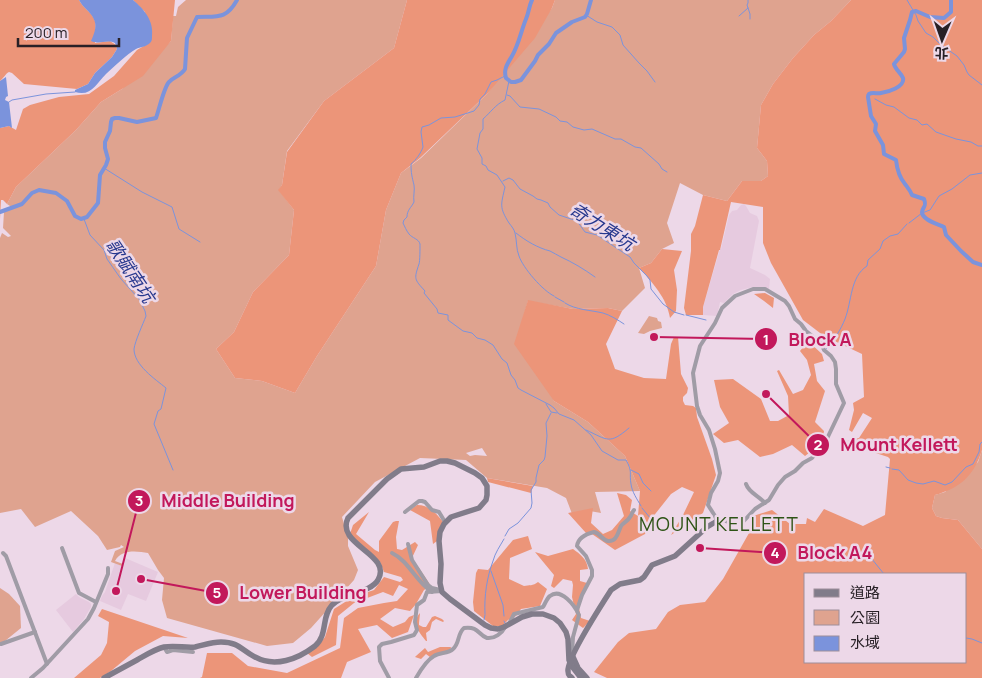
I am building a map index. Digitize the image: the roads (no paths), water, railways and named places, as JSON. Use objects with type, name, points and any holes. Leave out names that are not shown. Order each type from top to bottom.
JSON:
[{"type":"main road","points":[[104,678],[149,653],[164,647],[194,647],[212,642],[228,642],[259,659],[278,662],[293,658],[314,646],[321,637],[326,615],[331,606],[341,598],[371,586],[378,579],[380,573],[378,564],[374,559],[349,536],[346,530],[349,516],[387,478],[399,470],[447,461],[470,469],[482,478],[488,492],[487,498],[482,505],[474,510],[453,516],[445,522],[440,532],[438,539],[441,564],[440,585],[442,591],[487,626],[496,629],[507,626],[524,616],[534,613],[543,614],[558,621],[568,636],[569,660],[581,678]]},
{"type":"main road","points":[[569,677],[568,670],[571,661],[586,631],[612,588],[622,583],[640,580],[652,564],[675,556],[707,527],[717,521]]},
{"type":"main road","points":[[571,661],[587,678]]},
{"type":"street","points":[[759,288],[785,300],[794,318],[819,341],[824,350],[832,357],[836,367],[836,384],[844,402],[824,445],[812,458],[785,477],[778,485],[772,497],[751,513],[741,524],[724,520],[717,521],[708,507],[708,503],[719,478],[720,471],[709,430],[697,406],[693,373],[700,346],[723,307],[738,295],[759,288]]},
{"type":"street","points":[[746,484],[750,491],[765,503]]},
{"type":"street","points":[[405,512],[419,501],[422,501],[432,510],[439,512],[445,522]]},
{"type":"street","points":[[577,610],[592,576],[592,570],[586,556],[577,546],[578,541],[594,532],[605,540],[613,539],[618,535],[623,524],[634,510]]},
{"type":"street","points":[[408,544],[412,560],[428,585],[442,591]]},
{"type":"street","points":[[62,548],[79,594],[96,602]]},
{"type":"street","points":[[3,553],[6,556],[47,664]]},
{"type":"street","points":[[392,553],[398,556],[432,592]]},
{"type":"street","points":[[31,678],[47,664],[85,623],[91,614],[108,574],[108,568]]},
{"type":"street","points":[[388,677],[380,660],[379,647],[382,644],[415,634],[417,630],[415,622],[417,607],[424,600],[426,593],[442,591]]},
{"type":"street","points":[[416,678],[433,657],[455,648],[460,632],[464,628],[475,629],[490,638],[500,634],[514,614],[543,607],[550,596],[559,594],[569,599],[579,615],[572,637],[571,661]]},
{"type":"street","points":[[568,636],[578,618]]},
{"type":"street","points":[[1,644],[35,632]]},
{"type":"street","points":[[164,647],[167,652],[173,650],[193,652]]},
{"type":"water","points":[[79,0],[133,0],[141,7],[150,20],[152,31],[150,43],[132,51],[106,74],[93,89],[85,93],[75,92],[75,90],[88,84],[95,73],[112,57],[117,49],[115,43],[112,42],[91,41],[95,21]]},
{"type":"water","points":[[6,77],[8,96],[5,100],[9,102],[12,128],[9,126],[0,128],[0,81]]},
{"type":"waterway","points":[[0,212],[22,204],[32,193],[39,190],[56,193],[67,201],[75,216],[81,219],[87,217],[98,203],[100,175],[108,159],[105,142],[110,131],[112,119],[119,118],[137,122],[156,118],[167,85],[185,69],[187,38],[197,17],[225,14],[237,0]]},
{"type":"waterway","points":[[532,0],[516,47],[506,69],[506,78],[511,82],[521,80],[556,33],[572,22],[585,17],[591,0]]},
{"type":"waterway","points":[[748,0],[747,5],[750,19]]},
{"type":"waterway","points":[[907,0],[926,33],[957,56],[969,75],[982,85]]},
{"type":"waterway","points":[[951,0],[951,12],[944,18],[930,17],[916,11],[912,12],[904,38],[904,52],[894,64],[903,81],[895,88],[880,93],[870,93],[868,97],[871,116],[876,124],[875,131],[883,145],[884,154],[896,160],[900,176],[912,195],[924,199],[923,215],[944,227],[946,235],[961,251],[973,262],[982,265]]},
{"type":"waterway","points":[[739,16],[748,8]]},
{"type":"waterway","points":[[586,15],[597,22],[612,27],[620,35],[623,45],[655,82]]},
{"type":"waterway","points":[[505,76],[491,82],[474,111],[455,117],[441,118],[422,127],[423,147],[411,164],[414,202],[403,223],[409,234],[420,244],[416,279],[438,313],[448,315],[448,320],[463,331],[472,333],[477,338],[493,345],[507,363],[518,388],[550,405],[559,414],[574,420],[591,435],[602,451],[618,460],[626,460],[630,470],[632,490],[641,506]]},
{"type":"waterway","points":[[509,81],[505,100],[483,119],[483,129],[480,133],[477,149],[482,158],[482,164],[497,175],[505,187],[502,209],[515,232],[517,251],[521,261],[539,284],[554,296]]},
{"type":"waterway","points":[[9,102],[46,94],[75,92]]},
{"type":"waterway","points":[[507,95],[520,107],[539,109],[560,121],[567,122],[573,127],[584,130],[592,129],[641,148],[667,172]]},
{"type":"waterway","points":[[875,99],[894,107],[909,118],[917,120],[922,125],[927,124],[936,132],[982,146]]},
{"type":"waterway","points":[[104,168],[142,192],[172,207],[179,229],[200,242]]},
{"type":"waterway","points":[[909,223],[922,213],[930,210],[939,196],[970,175],[982,173]]},
{"type":"waterway","name":"奇力東坑","points":[[503,181],[509,178],[513,180],[520,189],[548,203],[559,215],[577,221],[585,232],[597,235],[630,257],[650,280],[651,289],[663,304],[674,312],[684,315]]},
{"type":"waterway","name":"歌賦南坑","points":[[84,219],[90,235],[104,250],[107,259],[121,279],[139,299],[145,311],[146,316],[134,349],[135,355],[141,366],[166,388],[161,409],[158,411],[154,424],[173,470]]},
{"type":"waterway","points":[[826,349],[843,323],[857,276],[867,266],[868,260],[880,249],[883,241],[890,236],[898,234],[907,224]]},
{"type":"waterway","points":[[516,233],[532,244],[550,251],[595,277]]},
{"type":"waterway","points":[[555,297],[564,302]]},
{"type":"waterway","points":[[565,303],[606,314],[624,324]]},
{"type":"waterway","points":[[686,315],[706,320]]},
{"type":"waterway","points":[[546,404],[551,412],[557,413]]},
{"type":"waterway","points":[[505,536],[509,529],[518,523],[531,508],[531,490],[536,482],[539,465],[545,457],[546,423],[551,413]]},
{"type":"waterway","points":[[586,430],[604,438],[612,439],[629,428]]},
{"type":"waterway","points":[[892,469],[899,470],[908,480],[916,483],[923,484],[934,481],[945,485],[952,482],[966,467],[973,464],[982,442]]},
{"type":"waterway","points":[[886,467],[890,468]]},
{"type":"waterway","points":[[631,470],[639,474],[643,483],[651,491]]},
{"type":"waterway","points":[[642,508],[651,519]]},
{"type":"waterway","points":[[485,614],[489,574],[495,555],[504,539]]},
{"type":"waterway","points":[[867,553],[883,573]]},
{"type":"waterway","points":[[491,571],[503,605],[504,616]]},
{"type":"waterway","points":[[484,620],[485,615]]},
{"type":"waterway","points":[[967,638],[982,643]]},
{"type":"place","name":"Block A","points":[[654,337]]},
{"type":"place","name":"Mount Kellett","points":[[766,394]]},
{"type":"place","name":"Block A4","points":[[700,548]]},
{"type":"place","name":"Lower Building","points":[[141,579]]},
{"type":"place","name":"Middle Building","points":[[116,591]]},
{"type":"district","name":"MOUNT KELLETT","points":[[719,524]]}]
